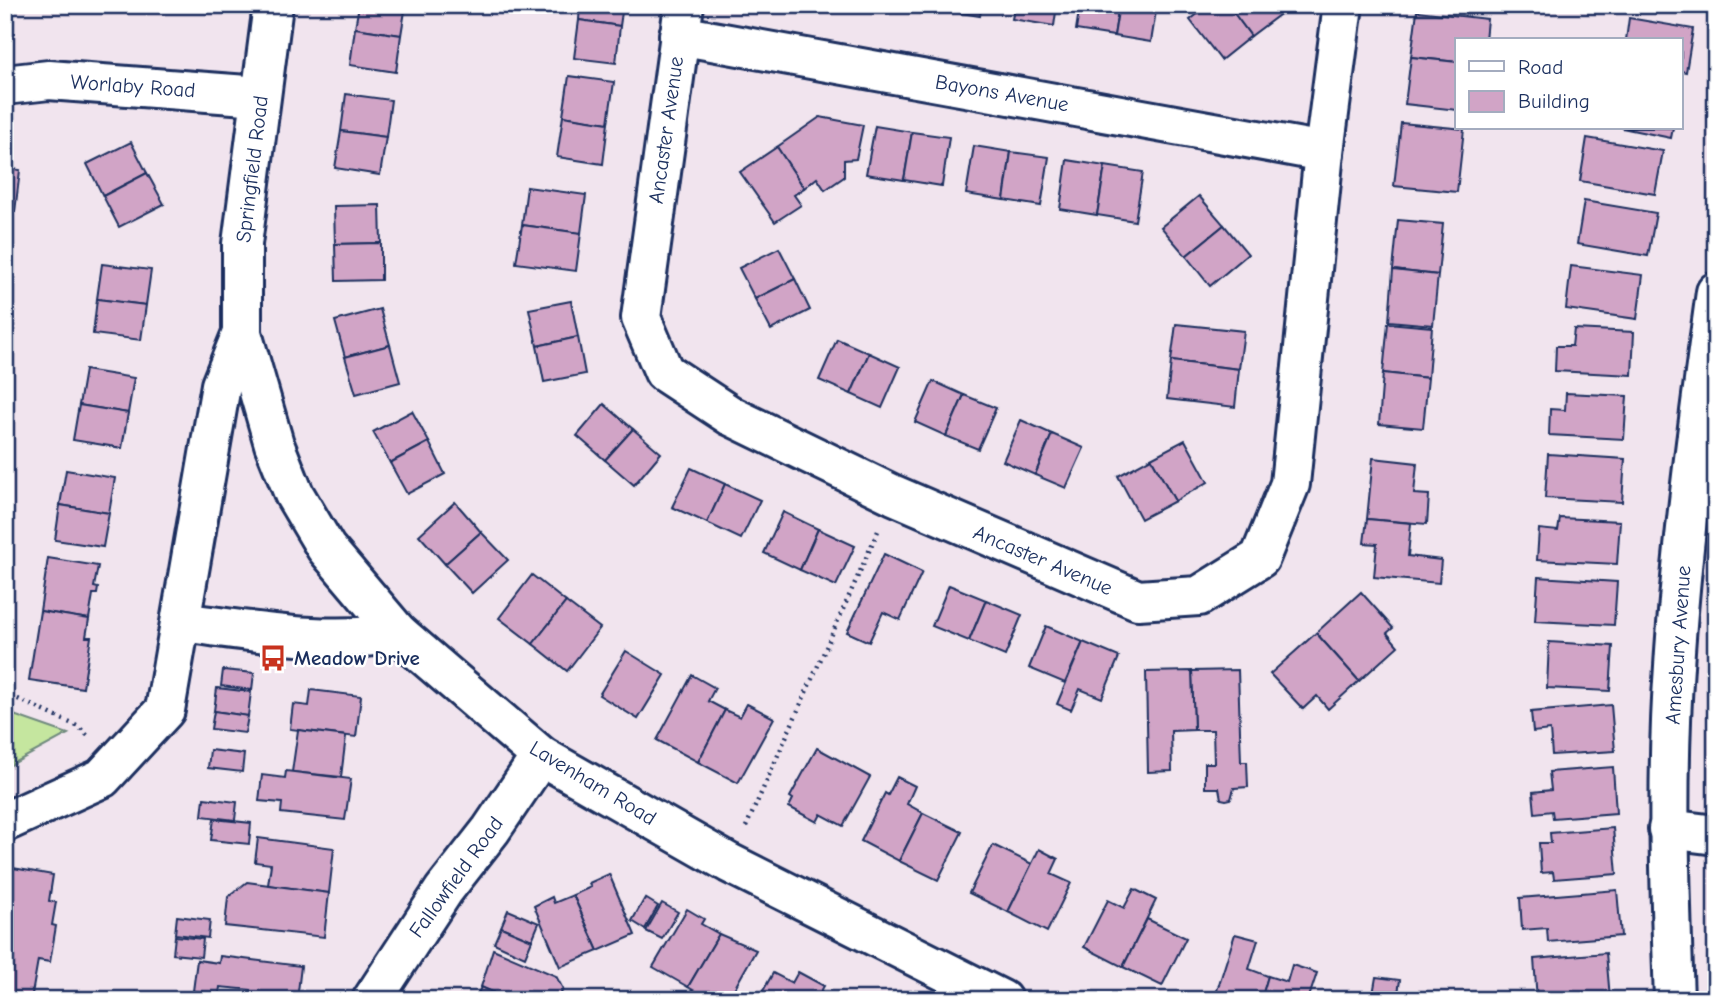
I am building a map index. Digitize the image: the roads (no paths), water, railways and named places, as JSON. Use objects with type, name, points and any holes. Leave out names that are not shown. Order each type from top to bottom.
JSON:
[{"type":"street","name":"Springfield Road","points":[[242,333],[243,244],[273,5]]},
{"type":"street","name":"Ancaster Avenue","points":[[682,20],[641,318],[664,372],[731,416],[894,495],[1138,600],[1199,596],[1260,558],[1290,484],[1324,152],[1343,5]]},
{"type":"street","name":"Bayons Avenue","points":[[682,20],[1324,152]]},
{"type":"street","name":"Worlaby Road","points":[[5,85],[49,80],[260,96]]},
{"type":"street","name":"Amesbury Avenue","points":[[1674,1000],[1668,829],[1674,666],[1706,439],[1716,292]]},
{"type":"street","points":[[5,822],[102,778],[166,710],[221,385],[242,333]]},
{"type":"street","name":"Lavenham Road","points":[[242,333],[274,444],[294,494],[326,548],[398,633],[541,756],[729,863],[1002,1000]]},
{"type":"street","points":[[181,622],[326,639],[366,638],[398,633]]},
{"type":"street","name":"Fallowfield Road","points":[[373,1000],[444,890],[491,830],[541,756]]},
{"type":"street","points":[[1668,829],[1716,835]]},
{"type":"place","name":"Meadow Drive","points":[[273,658]]}]
